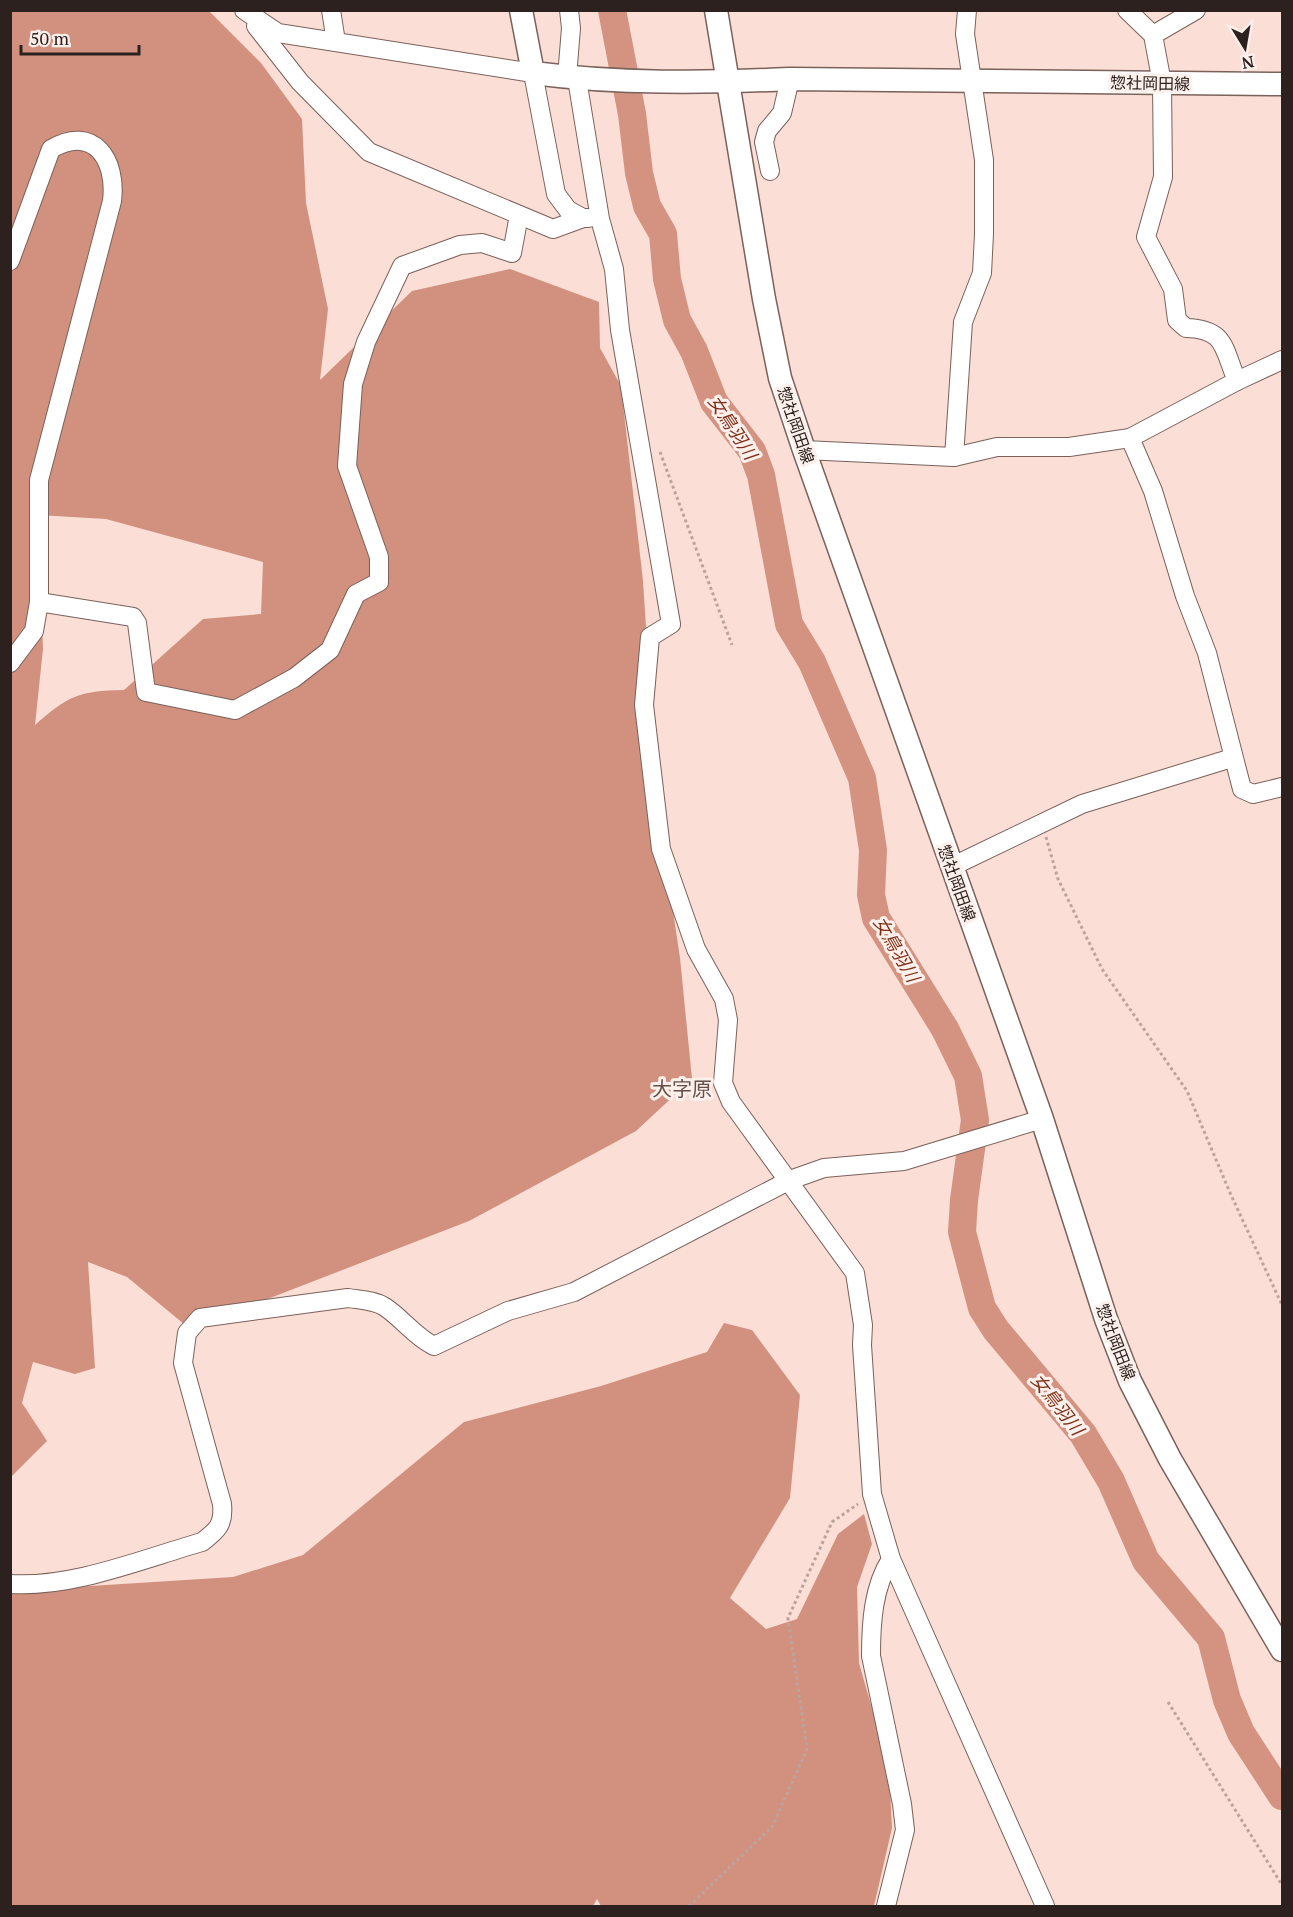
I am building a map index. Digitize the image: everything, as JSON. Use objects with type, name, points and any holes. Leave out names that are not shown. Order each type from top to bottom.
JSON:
[{"type":"main road","points":[[521,10],[533,73]]},
{"type":"main road","name":"惣社岡田線","points":[[716,10],[764,299],[780,378],[951,867],[1035,1122],[1130,1381],[1170,1459],[1282,1650]]},
{"type":"main road","name":"惣社岡田線","points":[[533,73],[576,79],[1282,84]]},
{"type":"street","points":[[331,10],[336,42]]},
{"type":"street","points":[[569,10],[592,219],[614,269],[620,330],[671,624],[650,637],[644,705],[661,849],[696,949],[724,999],[728,1020],[723,1083],[731,1102],[790,1180],[855,1273],[863,1324],[863,1373],[872,1494],[891,1559],[1045,1906]]},
{"type":"street","points":[[954,457],[963,322],[982,273],[984,234],[984,160],[965,34],[967,10]]},
{"type":"street","points":[[1128,10],[1153,35],[1162,83],[1163,177],[1146,237],[1173,289],[1177,320],[1186,328],[1205,328],[1218,335],[1237,381]]},
{"type":"street","points":[[1153,35],[1196,10]]},
{"type":"street","points":[[244,11],[278,33],[533,73],[556,194],[568,210],[592,219]]},
{"type":"street","points":[[244,11],[300,81],[369,152],[553,229],[592,219]]},
{"type":"street","points":[[770,171],[764,142],[767,131],[782,113],[790,79]]},
{"type":"street","points":[[10,261],[51,149],[63,142],[79,139],[93,143],[110,167],[113,191],[39,480],[39,602],[34,631],[10,663]]},
{"type":"street","points":[[39,602],[133,617],[136,623],[146,692],[235,710],[294,678],[330,651],[356,594],[379,582],[379,558],[347,466],[353,384],[366,342],[402,266],[460,245],[482,243],[512,253],[519,215]]},
{"type":"street","points":[[804,450],[954,457],[997,447],[1068,447],[1130,438],[1237,381],[1282,360]]},
{"type":"street","points":[[1130,438],[1153,491],[1185,596],[1207,652],[1232,758],[1242,789],[1253,794],[1282,787]]},
{"type":"street","points":[[951,867],[1082,804],[1232,758]]},
{"type":"street","points":[[10,1584],[34,1585],[63,1582],[202,1542],[218,1530],[223,1518],[222,1504],[183,1363],[187,1333],[200,1318],[348,1298],[370,1301],[384,1307],[419,1338],[434,1346],[508,1311],[574,1292],[790,1180],[824,1168],[904,1161],[1035,1122]]},
{"type":"street","points":[[886,1906],[905,1830],[902,1804],[871,1656],[871,1636],[880,1576],[891,1559]]},
{"type":"path","points":[[637,434],[660,452],[732,645]]},
{"type":"path","points":[[1041,823],[1058,879],[1102,969],[1187,1091],[1231,1195],[1282,1305]]},
{"type":"path","points":[[689,1906],[772,1827],[807,1749],[788,1618],[832,1522],[872,1494]]},
{"type":"path","points":[[1168,1702],[1282,1885]]},
{"type":"shaded area","points":[[11,11],[210,12],[261,63],[302,119],[306,203],[328,309],[320,380],[412,291],[510,269],[599,302],[600,348],[621,386],[643,581],[658,811],[680,958],[692,1079],[636,1131],[469,1221],[190,1329],[127,1277],[88,1262],[95,1368],[75,1374],[33,1362],[22,1403],[47,1441],[11,1477]],"holes":[[[38,515],[106,519],[263,562],[261,614],[203,619],[124,690],[95,692],[75,697],[56,707],[35,725],[43,649]]]},
{"type":"shaded area","points":[[724,1323],[752,1330],[800,1395],[790,1498],[730,1598],[766,1629],[797,1619],[838,1534],[864,1514],[872,1544],[857,1587],[859,1663],[889,1768],[892,1828],[874,1906],[601,1906],[597,1899],[593,1906],[11,1906],[11,1591],[233,1577],[303,1555],[464,1422],[601,1386],[707,1352]]},
{"type":"waterway","name":"女鳥羽川","points":[[612,10],[632,114],[639,173],[647,206],[663,234],[667,279],[677,320],[694,351],[714,402],[752,451],[761,475],[789,624],[812,662],[862,778],[873,850],[871,895],[876,918],[945,1029],[968,1076],[975,1120],[962,1232],[982,1308],[996,1330],[1083,1434],[1111,1481],[1146,1561],[1211,1638],[1227,1700],[1241,1733],[1282,1796]]},
{"type":"district","name":"大字原","points":[[682,1088]]}]
